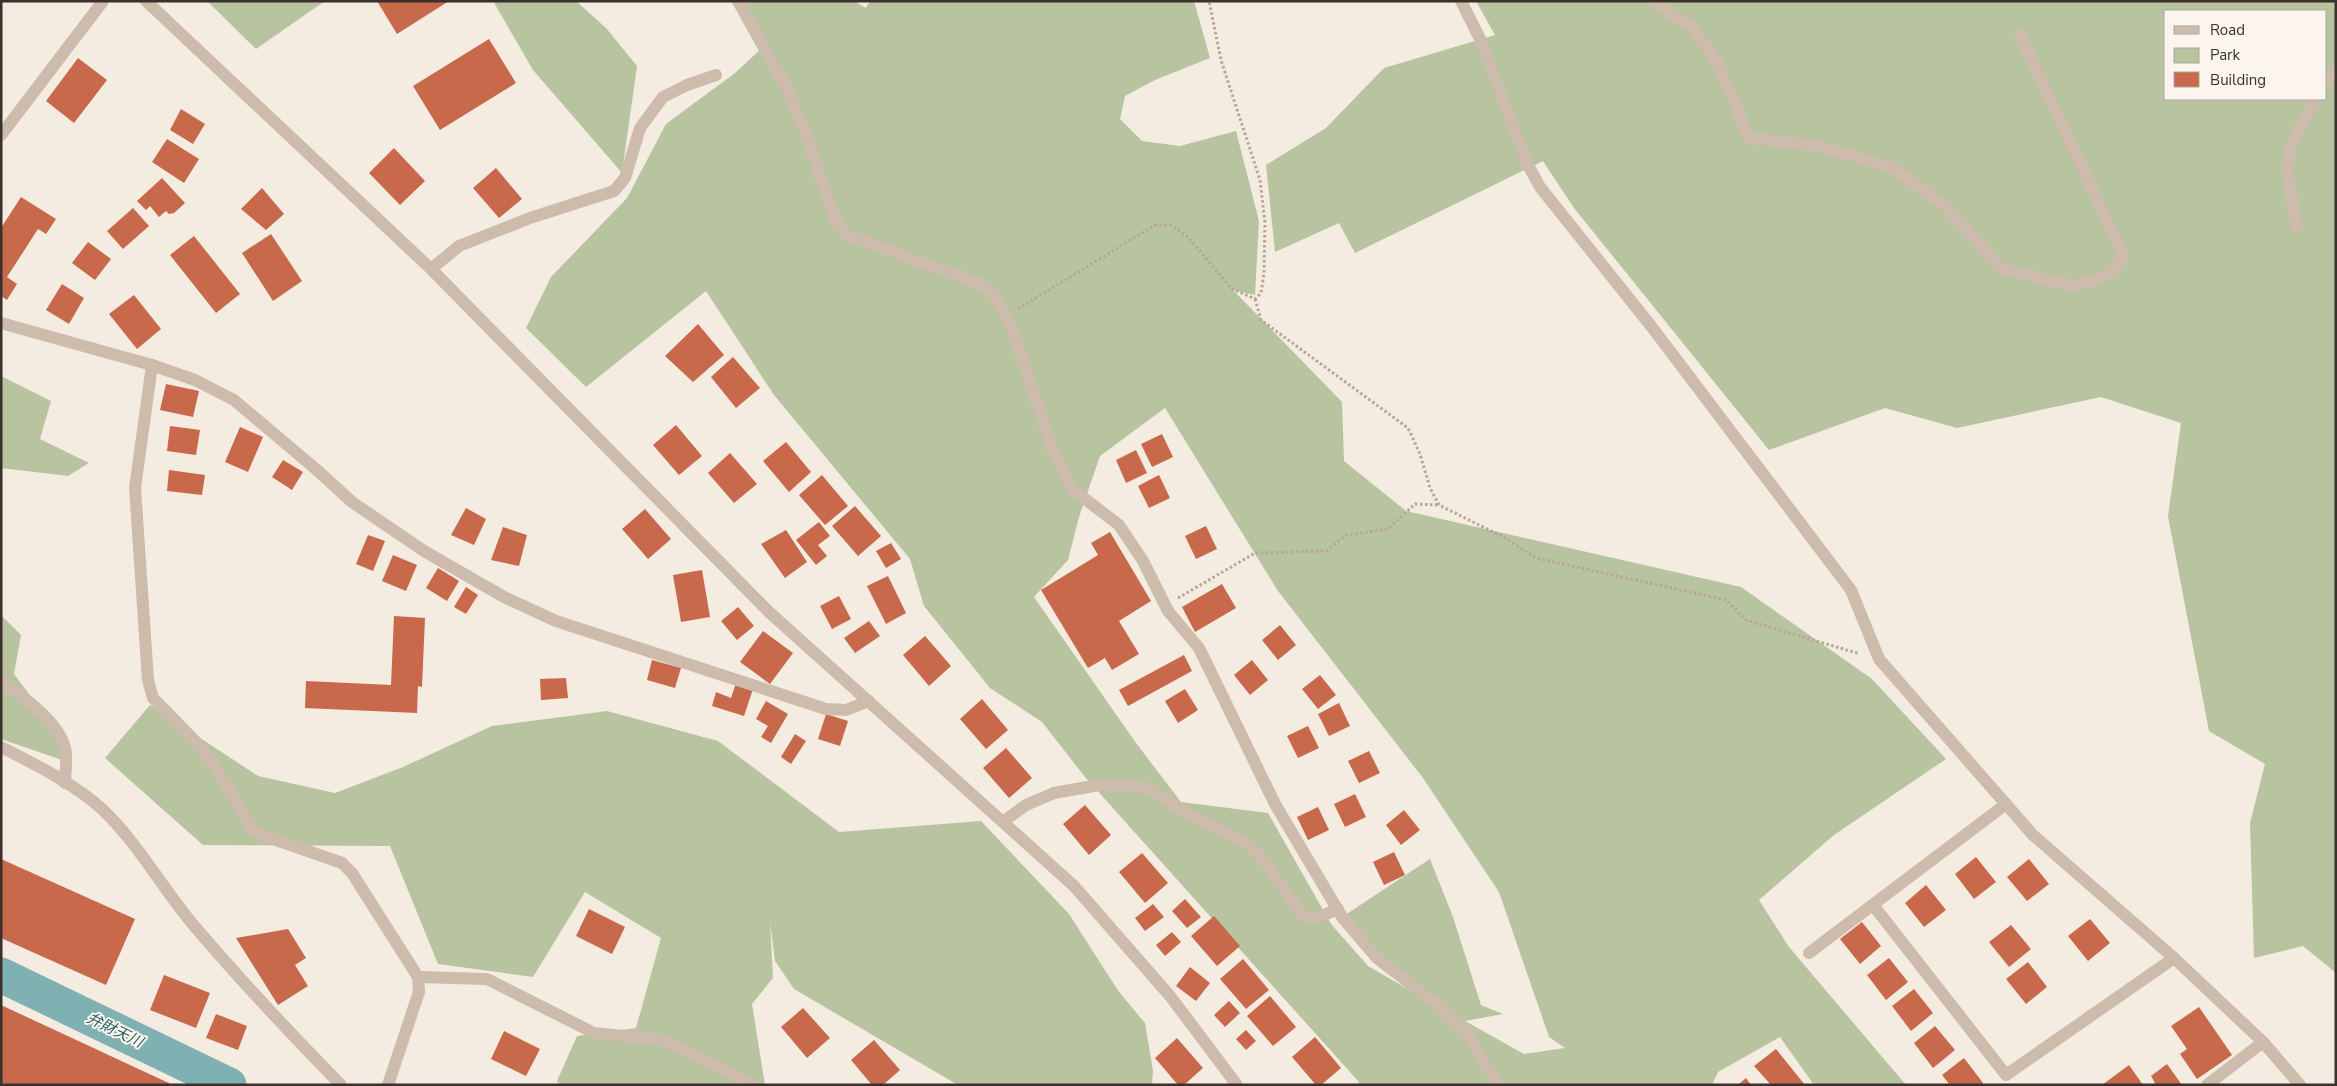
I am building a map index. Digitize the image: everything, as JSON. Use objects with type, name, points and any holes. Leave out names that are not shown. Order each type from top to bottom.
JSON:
[{"type":"street","points":[[1,135],[103,1]]},
{"type":"street","points":[[146,1],[430,269],[769,612],[1004,820],[1074,886],[1170,996],[1236,1085]]},
{"type":"street","points":[[738,1],[791,96],[808,139],[835,219],[847,235],[981,284],[994,295],[1012,328],[1056,458],[1072,490],[1119,525],[1143,561],[1166,605],[1199,648],[1275,804],[1338,909],[1377,958],[1439,1006],[1467,1033],[1498,1085]]},
{"type":"street","points":[[1461,1],[1481,41],[1526,161],[1540,187],[1651,326],[1851,590],[1879,659],[2032,835],[2174,958],[2263,1042],[2300,1085]]},
{"type":"street","points":[[1652,1],[1692,27],[1718,63],[1749,138],[1819,146],[1893,168],[1945,206],[2002,269],[2070,286],[2091,282],[2111,274],[2124,256],[2020,35]]},
{"type":"street","points":[[2327,81],[2336,70]]},
{"type":"street","points":[[430,269],[459,246],[530,218],[614,191],[625,178],[640,128],[663,97],[687,85],[716,75]]},
{"type":"street","points":[[2297,227],[2287,170],[2290,146],[2315,100]]},
{"type":"street","points":[[1,323],[152,365],[195,380],[234,400],[352,502],[424,551],[521,605],[556,621],[826,709],[846,710],[869,701]]},
{"type":"street","points":[[152,365],[135,488],[148,680],[153,698],[197,743],[216,769],[253,830],[262,835],[342,863],[352,873],[418,977],[419,992],[388,1085]]},
{"type":"street","points":[[1,682],[17,692],[44,715],[59,734],[66,748],[65,783]]},
{"type":"street","points":[[1,747],[65,783],[101,808],[127,836],[192,924],[243,983],[341,1085]]},
{"type":"street","points":[[1004,820],[1026,805],[1054,793],[1098,785],[1126,785],[1152,790],[1188,814],[1240,839],[1259,854],[1303,916],[1317,918],[1338,909]]},
{"type":"street","points":[[1809,953],[2006,804]]},
{"type":"street","points":[[1873,905],[2006,1076],[2174,958]]},
{"type":"street","points":[[418,977],[488,979],[594,1033],[662,1040],[753,1085]]},
{"type":"street","points":[[2207,1085],[2263,1042]]},
{"type":"path","points":[[1209,1],[1221,60],[1260,180],[1264,222],[1264,273],[1261,292],[1254,300]]},
{"type":"path","points":[[1006,316],[1155,225],[1171,225],[1188,237],[1232,289],[1254,300],[1261,320],[1408,428],[1420,454],[1430,488],[1439,505]]},
{"type":"path","points":[[1166,605],[1255,553],[1326,551],[1346,535],[1388,528],[1415,504],[1439,505],[1505,538],[1536,558],[1726,600],[1746,620],[1879,659]]},
{"type":"green space","points":[[207,1],[325,1],[256,49]]},
{"type":"green space","points":[[493,1],[576,1],[606,28],[637,66],[622,173],[533,70]]},
{"type":"green space","points":[[738,1],[854,1],[866,8],[870,1],[1194,1],[1210,58],[1155,80],[1125,96],[1120,119],[1142,141],[1180,146],[1236,131],[1259,221],[1255,295],[1233,290],[1342,402],[1344,461],[1406,511],[1741,587],[1872,679],[1946,759],[1834,835],[1759,900],[1789,947],[1906,1085],[1814,1085],[1780,1037],[1718,1072],[1712,1085],[1358,1085],[1359,1082],[1085,777],[1042,722],[990,688],[924,606],[910,559],[774,395],[706,291],[586,387],[526,328],[551,277],[627,198],[666,124],[735,73],[763,47]],"holes":[[[1165,408],[1278,591],[1423,778],[1499,892],[1549,1037],[1565,1048],[1524,1054],[1465,1021],[1503,1014],[1481,1005],[1453,917],[1430,859],[1342,917],[1425,999],[1368,966],[1331,924],[1268,813],[1181,802],[1136,743],[1034,597],[1068,560],[1079,517],[1100,456]]]},
{"type":"green space","points":[[1476,1],[2336,1],[2336,973],[2303,946],[2254,958],[2250,823],[2265,764],[2209,731],[2168,516],[2181,423],[2101,397],[1957,428],[1885,408],[1769,450],[1574,208],[1543,161],[1355,253],[1339,223],[1275,252],[1266,165],[1326,128],[1384,68],[1495,35]]},
{"type":"green space","points":[[1,376],[51,401],[40,439],[89,463],[68,476],[1,468]]},
{"type":"green space","points":[[1,615],[21,635],[14,674],[59,734],[65,761],[1,739]]},
{"type":"green space","points":[[150,705],[258,776],[335,793],[403,767],[492,726],[607,711],[718,741],[839,832],[981,821],[1069,914],[1119,992],[1145,1023],[1153,1071],[1152,1085],[958,1085],[794,989],[775,961],[770,922],[773,978],[752,1004],[765,1085],[560,1085],[557,1081],[577,1036],[636,1028],[661,938],[585,892],[533,977],[438,964],[390,846],[203,845],[105,758]]},
{"type":"building","points":[[377,1],[449,1],[397,34]]},
{"type":"building","points":[[489,39],[516,83],[440,130],[413,86]]},
{"type":"building","points":[[78,58],[107,80],[74,123],[46,101]]},
{"type":"building","points":[[181,109],[205,124],[193,144],[170,130]]},
{"type":"building","points":[[167,139],[199,159],[184,183],[152,162]]},
{"type":"building","points":[[394,148],[425,181],[400,205],[369,173]]},
{"type":"building","points":[[496,168],[522,199],[499,218],[473,188]]},
{"type":"building","points":[[162,178],[185,203],[174,213],[169,214],[166,211],[159,217],[150,206],[146,210],[137,201]]},
{"type":"building","points":[[262,188],[284,214],[266,230],[241,209]]},
{"type":"building","points":[[21,197],[56,219],[46,234],[38,229],[7,277],[17,284],[7,300],[1,296],[1,228]]},
{"type":"building","points":[[133,208],[149,226],[123,249],[107,231]]},
{"type":"building","points":[[271,234],[302,281],[273,301],[242,253]]},
{"type":"building","points":[[194,236],[240,294],[216,313],[170,255]]},
{"type":"building","points":[[88,242],[111,259],[95,280],[72,263]]},
{"type":"building","points":[[62,284],[84,298],[69,324],[46,310]]},
{"type":"building","points":[[134,295],[161,329],[137,349],[109,314]]},
{"type":"building","points":[[698,324],[724,355],[693,382],[665,356]]},
{"type":"building","points":[[733,357],[760,388],[736,408],[711,377]]},
{"type":"building","points":[[166,384],[199,391],[193,417],[160,410]]},
{"type":"building","points":[[676,425],[702,456],[679,475],[653,445]]},
{"type":"building","points":[[170,426],[200,430],[196,455],[167,451]]},
{"type":"building","points":[[240,427],[263,437],[248,472],[225,462]]},
{"type":"building","points":[[1162,434],[1173,457],[1152,467],[1141,444]]},
{"type":"building","points":[[786,442],[811,472],[789,492],[763,461]]},
{"type":"building","points":[[1136,450],[1147,473],[1126,483],[1116,460]]},
{"type":"building","points":[[730,453],[757,484],[734,503],[708,473]]},
{"type":"building","points":[[283,460],[303,472],[292,490],[272,477]]},
{"type":"building","points":[[169,470],[205,475],[202,495],[167,491]]},
{"type":"building","points":[[822,475],[848,506],[825,525],[799,495]]},
{"type":"building","points":[[1159,475],[1170,498],[1149,508],[1138,486]]},
{"type":"building","points":[[855,506],[881,536],[858,556],[832,526]]},
{"type":"building","points":[[466,508],[486,519],[474,545],[451,535]]},
{"type":"building","points":[[645,509],[671,539],[648,559],[622,529]]},
{"type":"building","points":[[819,522],[830,536],[818,545],[827,556],[816,565],[796,540]]},
{"type":"building","points":[[1206,526],[1217,549],[1196,559],[1185,536]]},
{"type":"building","points":[[503,527],[527,535],[519,566],[491,560]]},
{"type":"building","points":[[786,530],[807,562],[785,578],[761,544]]},
{"type":"building","points":[[1110,532],[1151,601],[1119,621],[1139,654],[1112,670],[1105,658],[1088,668],[1041,590],[1098,555],[1091,543]]},
{"type":"building","points":[[368,535],[385,541],[373,571],[356,564]]},
{"type":"building","points":[[891,543],[901,559],[886,568],[876,551]]},
{"type":"building","points":[[393,555],[417,565],[406,591],[382,581]]},
{"type":"building","points":[[438,568],[459,581],[447,601],[426,588]]},
{"type":"building","points":[[702,570],[710,617],[681,622],[673,575]]},
{"type":"building","points":[[888,576],[906,613],[886,624],[867,586]]},
{"type":"building","points":[[1222,584],[1236,608],[1195,632],[1182,607]]},
{"type":"building","points":[[466,587],[478,595],[466,614],[454,607]]},
{"type":"building","points":[[839,596],[851,619],[832,629],[820,606]]},
{"type":"building","points":[[738,607],[754,626],[737,640],[721,621]]},
{"type":"building","points":[[394,616],[425,618],[422,687],[418,686],[417,713],[305,708],[306,681],[391,685]]},
{"type":"building","points":[[869,621],[880,636],[855,653],[844,638]]},
{"type":"building","points":[[1280,625],[1296,645],[1278,660],[1262,640]]},
{"type":"building","points":[[763,631],[793,653],[770,684],[740,662]]},
{"type":"building","points":[[925,636],[951,666],[929,686],[903,655]]},
{"type":"building","points":[[1184,655],[1192,671],[1128,706],[1119,690]]},
{"type":"building","points":[[652,660],[681,668],[675,688],[647,680]]},
{"type":"building","points":[[1252,660],[1268,680],[1250,695],[1234,675]]},
{"type":"building","points":[[1320,675],[1336,695],[1318,709],[1302,689]]},
{"type":"building","points":[[566,678],[568,698],[541,700],[540,679]]},
{"type":"building","points":[[736,683],[753,689],[744,716],[712,706],[716,692],[731,698]]},
{"type":"building","points":[[1185,689],[1198,710],[1178,723],[1165,701]]},
{"type":"building","points":[[982,699],[1008,730],[986,749],[960,719]]},
{"type":"building","points":[[766,701],[788,714],[771,743],[761,737],[768,726],[756,719]]},
{"type":"building","points":[[1339,703],[1350,726],[1329,736],[1318,714]]},
{"type":"building","points":[[826,714],[848,721],[840,746],[818,739]]},
{"type":"building","points":[[1308,726],[1319,748],[1298,758],[1287,736]]},
{"type":"building","points":[[795,734],[806,741],[791,764],[781,757]]},
{"type":"building","points":[[1006,748],[1032,778],[1009,798],[983,768]]},
{"type":"building","points":[[1369,751],[1380,773],[1359,783],[1348,761]]},
{"type":"building","points":[[1355,794],[1366,817],[1345,827],[1334,804]]},
{"type":"building","points":[[1085,805],[1111,835],[1089,855],[1063,824]]},
{"type":"building","points":[[1318,807],[1329,830],[1308,840],[1297,817]]},
{"type":"building","points":[[1404,810],[1420,830],[1401,845],[1386,825]]},
{"type":"building","points":[[1394,852],[1405,875],[1384,885],[1373,862]]},
{"type":"building","points":[[1142,853],[1168,883],[1145,903],[1119,872]]},
{"type":"building","points":[[1976,857],[1996,882],[1974,899],[1955,874]]},
{"type":"building","points":[[1,859],[135,919],[106,985],[1,938]]},
{"type":"building","points":[[2029,859],[2049,884],[2027,901],[2007,877]]},
{"type":"building","points":[[1926,885],[1946,910],[1924,927],[1905,903]]},
{"type":"building","points":[[1185,899],[1201,917],[1187,928],[1172,911]]},
{"type":"building","points":[[1153,904],[1164,917],[1145,931],[1135,918]]},
{"type":"building","points":[[589,909],[625,927],[612,954],[576,936]]},
{"type":"building","points":[[1214,916],[1240,946],[1217,966],[1191,936]]},
{"type":"building","points":[[2090,919],[2110,943],[2088,961],[2068,936]]},
{"type":"building","points":[[1862,922],[1881,946],[1860,964],[1840,939]]},
{"type":"building","points":[[2011,925],[2031,949],[2009,967],[1989,942]]},
{"type":"building","points":[[288,929],[306,958],[295,965],[308,986],[278,1005],[236,938]]},
{"type":"building","points":[[1172,932],[1181,942],[1165,956],[1156,945]]},
{"type":"building","points":[[1889,958],[1908,982],[1886,1000],[1867,975]]},
{"type":"building","points":[[1243,959],[1269,990],[1246,1009],[1220,979]]},
{"type":"building","points":[[2028,962],[2047,987],[2026,1004],[2006,979]]},
{"type":"building","points":[[1190,967],[1210,983],[1196,1001],[1176,986]]},
{"type":"building","points":[[164,975],[210,993],[196,1028],[150,1010]]},
{"type":"building","points":[[1914,989],[1933,1013],[1911,1031],[1892,1006]]},
{"type":"building","points":[[1270,996],[1296,1027],[1273,1046],[1247,1016]]},
{"type":"building","points":[[1229,1001],[1240,1013],[1225,1027],[1214,1015]]},
{"type":"building","points":[[1,1005],[173,1085],[1,1085]]},
{"type":"building","points":[[2199,1007],[2232,1055],[2197,1079],[2180,1054],[2187,1049],[2171,1026]]},
{"type":"building","points":[[803,1008],[830,1038],[807,1058],[781,1027]]},
{"type":"building","points":[[216,1014],[247,1026],[238,1050],[206,1038]]},
{"type":"building","points":[[1935,1026],[1955,1050],[1933,1068],[1914,1043]]},
{"type":"building","points":[[1246,1030],[1256,1041],[1246,1050],[1236,1039]]},
{"type":"building","points":[[504,1031],[540,1049],[526,1076],[491,1059]]},
{"type":"building","points":[[1315,1037],[1341,1068],[1321,1085],[1316,1085],[1292,1057]]},
{"type":"building","points":[[1177,1038],[1203,1068],[1184,1085],[1178,1085],[1155,1058]]},
{"type":"building","points":[[874,1040],[900,1070],[883,1085],[872,1085],[851,1060]]},
{"type":"building","points":[[1776,1049],[1805,1085],[1771,1085],[1754,1066]]},
{"type":"building","points":[[1964,1058],[1983,1083],[1981,1085],[1950,1085],[1942,1075]]},
{"type":"building","points":[[2167,1064],[2182,1085],[2156,1085],[2151,1076]]},
{"type":"building","points":[[2129,1065],[2143,1085],[2102,1085]]},
{"type":"building","points":[[1746,1078],[1751,1085],[1738,1085]]},
{"type":"waterway","name":"弁財天川","points":[[1,975],[229,1085]]}]
